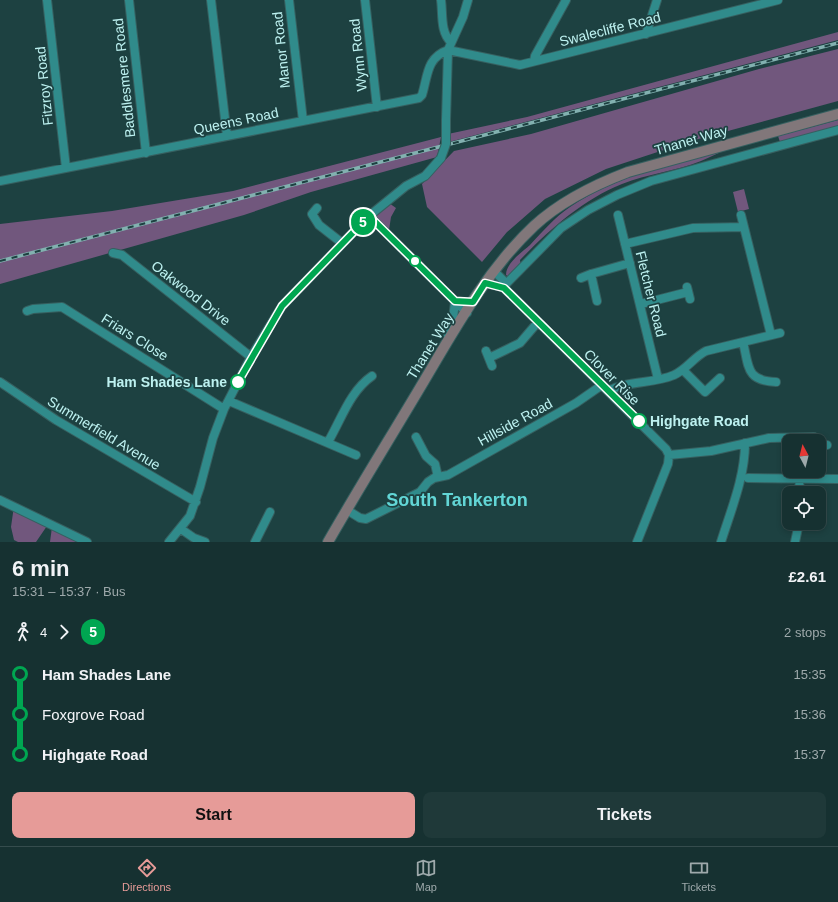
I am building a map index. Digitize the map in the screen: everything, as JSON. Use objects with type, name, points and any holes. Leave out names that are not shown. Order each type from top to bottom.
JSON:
[{"type":"main road","name":"Thanet Way","points":[[328,542],[444,348],[485,283],[516,244],[535,225],[566,201],[597,185],[628,172],[838,114]]},
{"type":"street","name":"Fitzroy Road","points":[[47,0],[66,168]]},
{"type":"street","name":"Baddlesmere Road","points":[[129,0],[146,153]]},
{"type":"street","points":[[211,0],[227,136]]},
{"type":"street","name":"Manor Road","points":[[289,0],[303,122]]},
{"type":"street","name":"Wynn Road","points":[[365,0],[376,107]]},
{"type":"street","points":[[441,0],[444,31],[446,37],[451,42]]},
{"type":"street","points":[[169,542],[190,516],[196,502],[213,438],[226,405],[251,357],[282,306],[369,216],[406,186],[425,176],[442,158],[446,144],[448,50],[459,29],[468,0]]},
{"type":"street","points":[[534,61],[535,56],[566,0]]},
{"type":"street","points":[[646,34],[657,0]]},
{"type":"street","points":[[740,0],[740,10]]},
{"type":"street","name":"Swalecliffe Road","points":[[448,50],[512,65],[520,65],[778,0]]},
{"type":"street","name":"Queens Road","points":[[0,181],[419,98],[422,95],[431,62],[436,56],[448,50]]},
{"type":"street","points":[[485,283],[504,288],[561,228],[588,210],[617,194],[651,181],[838,130]]},
{"type":"street","points":[[316,208],[312,214],[319,225],[342,243]]},
{"type":"street","name":"Fletcher Road","points":[[618,215],[658,379]]},
{"type":"street","points":[[741,215],[771,335]]},
{"type":"street","points":[[369,216],[467,313]]},
{"type":"street","points":[[625,244],[693,228],[744,227]]},
{"type":"street","name":"Oakwood Drive","points":[[113,253],[122,255],[251,357]]},
{"type":"street","points":[[581,278],[630,263]]},
{"type":"street","name":"Clover Rise","points":[[494,271],[503,280],[504,288],[666,448],[669,455]]},
{"type":"street","points":[[591,274],[597,301]]},
{"type":"street","points":[[640,304],[688,293]]},
{"type":"street","points":[[455,301],[473,302]]},
{"type":"street","points":[[444,348],[453,319],[455,301]]},
{"type":"street","name":"Friars Close","points":[[27,311],[62,306],[226,405],[328,442],[356,455]]},
{"type":"street","points":[[492,366],[487,354],[520,343],[538,322]]},
{"type":"street","points":[[605,388],[673,375],[683,370],[705,351],[780,332]]},
{"type":"street","points":[[743,342],[750,370],[754,377],[760,381],[776,382]]},
{"type":"street","points":[[683,370],[705,392],[720,378]]},
{"type":"street","points":[[328,442],[353,395],[365,381],[372,376]]},
{"type":"street","name":"Summerfield Avenue","points":[[0,382],[56,420],[196,502]]},
{"type":"street","name":"Hillside Road","points":[[347,510],[360,518],[366,519],[420,492],[428,482],[438,477],[448,475],[605,388]]},
{"type":"street","points":[[416,437],[426,456],[435,464],[438,477]]},
{"type":"street","points":[[637,542],[668,464],[669,455],[710,451],[782,437]]},
{"type":"street","points":[[720,542],[741,478],[745,458],[745,443]]},
{"type":"street","points":[[826,476],[838,479]]},
{"type":"street","points":[[748,478],[782,478]]},
{"type":"street","points":[[799,478],[800,486]]},
{"type":"street","points":[[0,500],[87,542]]},
{"type":"street","points":[[255,542],[270,512]]},
{"type":"street","points":[[181,529],[194,538],[205,542]]},
{"type":"street","points":[[795,542],[798,530]]},
{"type":"shaded area","points":[[838,32],[838,40],[449,142],[448,134],[527,117]]},
{"type":"shaded area","points":[[838,49],[838,101],[691,141],[606,169],[545,199],[507,232],[482,262],[427,207],[422,184],[454,151],[531,134],[759,69]]},
{"type":"shaded area","points":[[838,120],[838,129],[781,145],[778,136]]},
{"type":"shaded area","points":[[441,137],[437,157],[311,192],[244,215],[0,284],[0,224],[112,211],[233,191]]},
{"type":"shaded area","points":[[729,148],[691,164],[622,184],[593,198],[554,227],[520,260],[521,266],[509,277],[506,275],[511,262],[554,220],[564,211],[588,196],[607,186],[647,171]]},
{"type":"shaded area","points":[[744,189],[749,209],[738,212],[733,192]]},
{"type":"shaded area","points":[[389,203],[396,208],[391,217],[389,230],[375,217]]},
{"type":"shaded area","points":[[14,506],[49,523],[36,542],[18,542],[14,540],[11,527]]},
{"type":"shaded area","points":[[52,527],[84,542],[50,542]]},
{"type":"railway","points":[[0,261],[838,43]]},
{"type":"bus line","name":"5","points":[[238,382],[251,357],[282,306],[369,216],[455,301],[473,302],[485,283],[504,288],[639,421]]},
{"type":"place","name":"Ham Shades Lane","points":[[238,382]]},
{"type":"place","name":"Highgate Road","points":[[639,421]]},
{"type":"district","name":"South Tankerton","points":[[457,500]]}]
